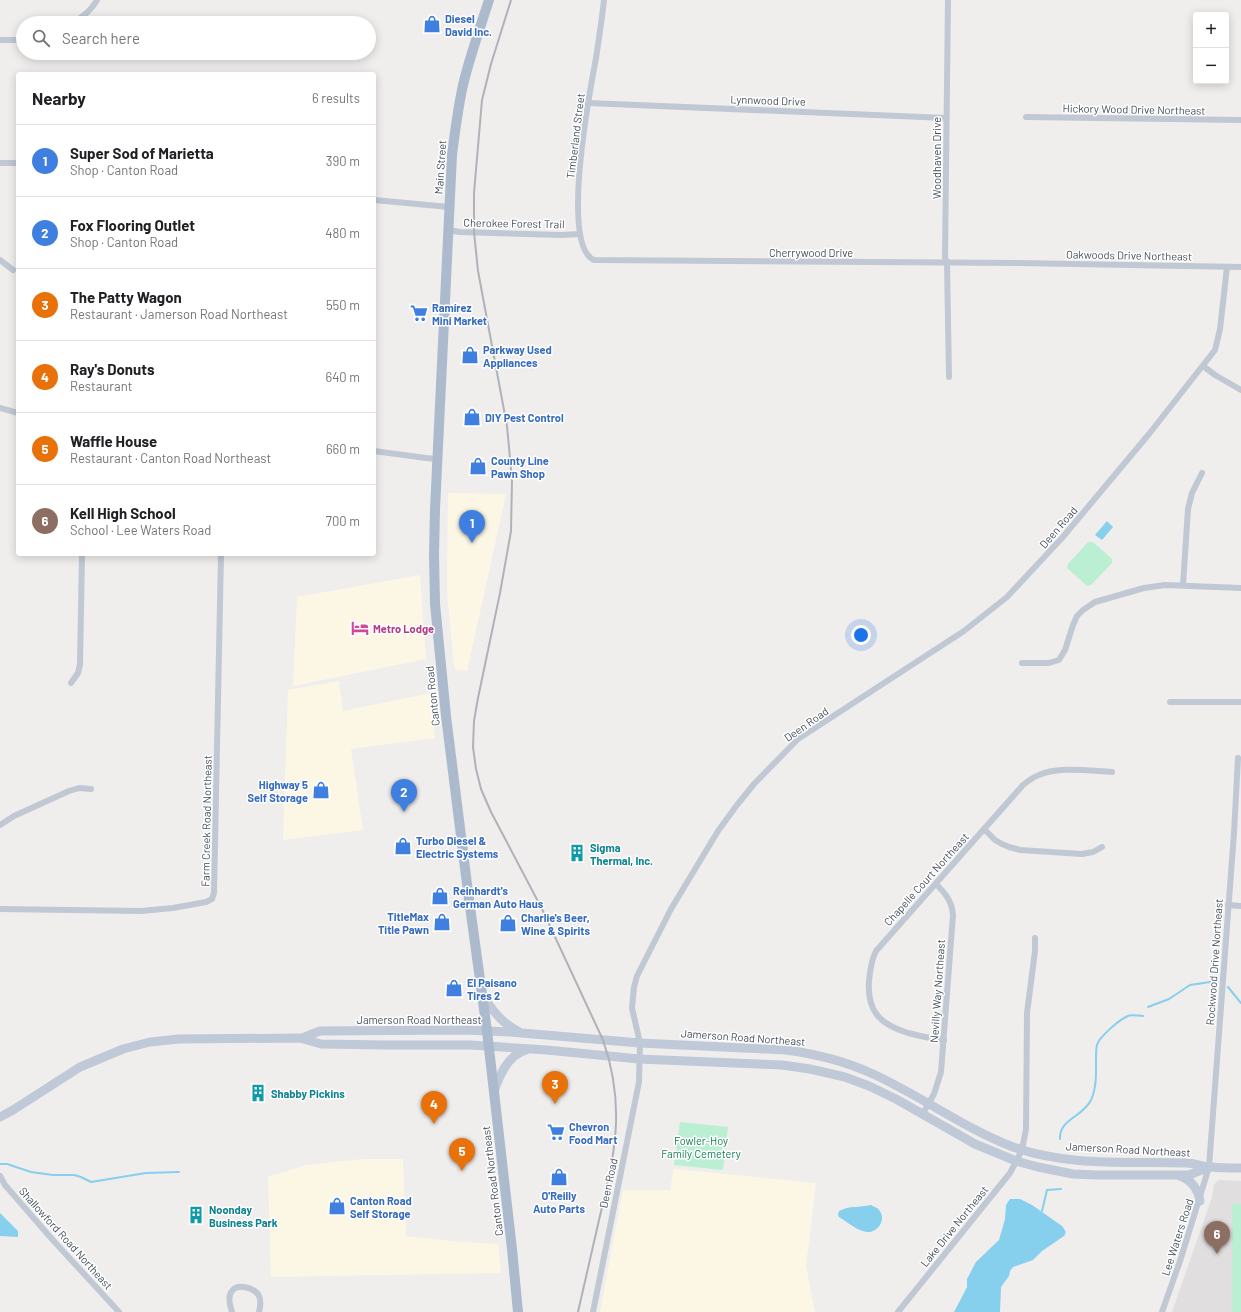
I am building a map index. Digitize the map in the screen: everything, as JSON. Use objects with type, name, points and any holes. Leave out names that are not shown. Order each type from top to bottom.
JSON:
[{"type":"main road","name":"Main Street","points":[[443,341],[452,155],[458,113],[472,54],[489,0]]},
{"type":"main road","name":"Canton Road","points":[[443,341],[434,554],[436,612],[454,783],[489,1047]]},
{"type":"main road","name":"Canton Road Northeast","points":[[489,1047],[518,1312]]},
{"type":"street","points":[[84,16],[94,6],[97,0]]},
{"type":"street","name":"Timberland Street","points":[[604,0],[583,138],[578,191],[580,234],[586,253],[594,260],[605,260]]},
{"type":"street","name":"Woodhaven Drive","points":[[948,0],[946,258],[949,377]]},
{"type":"street","points":[[0,40],[16,40]]},
{"type":"street","name":"Lynnwood Drive","points":[[588,103],[946,118]]},
{"type":"street","name":"Hickory Wood Drive Northeast","points":[[1026,117],[1241,120]]},
{"type":"street","points":[[0,163],[16,163]]},
{"type":"street","points":[[376,200],[449,207]]},
{"type":"street","name":"Cherokee Forest Trail","points":[[448,230],[460,232],[561,235],[580,234]]},
{"type":"street","points":[[0,260],[13,270]]},
{"type":"street","name":"Cherrywood Drive","points":[[605,260],[1018,263]]},
{"type":"street","name":"Oakwoods Drive Northeast","points":[[1018,263],[1241,267]]},
{"type":"street","name":"Deen Road","points":[[593,1312],[639,1082],[640,1043],[632,1008],[634,987],[645,958],[671,909],[718,831],[754,784],[798,740],[964,632],[1008,596],[1062,538],[1149,434],[1215,350],[1220,329],[1227,267]]},
{"type":"street","points":[[1203,366],[1215,375],[1241,390]]},
{"type":"street","points":[[0,408],[16,412]]},
{"type":"street","points":[[376,452],[438,459]]},
{"type":"street","points":[[1183,585],[1188,509],[1192,493],[1202,473]]},
{"type":"street","points":[[71,683],[78,673],[80,664],[82,556]]},
{"type":"street","name":"Farm Creek Road Northeast","points":[[0,910],[142,911],[172,908],[206,902],[212,899],[214,893],[221,556]]},
{"type":"street","points":[[1022,662],[1048,663],[1059,660],[1065,650],[1077,616],[1095,602],[1144,588],[1165,585],[1241,588]]},
{"type":"street","points":[[1170,702],[1241,702]]},
{"type":"street","name":"Rockwood Drive Northeast","points":[[1209,1167],[1234,833],[1238,758]]},
{"type":"street","name":"Chapelle Court Northeast","points":[[944,1040],[915,1035],[897,1029],[881,1020],[872,1008],[869,991],[870,968],[876,951],[1023,786],[1031,779],[1048,771],[1112,772]]},
{"type":"street","points":[[0,825],[14,816],[68,791],[79,788],[91,789]]},
{"type":"street","points":[[984,830],[995,840],[1009,848],[1020,850],[1082,854],[1093,852],[1102,847]]},
{"type":"street","name":"Nevilly Way Northeast","points":[[922,1115],[938,1083],[941,1072],[953,915],[951,903],[936,884]]},
{"type":"street","points":[[1228,905],[1241,906]]},
{"type":"street","name":"Lake Drive Northeast","points":[[898,1312],[1010,1173],[1022,1150],[1026,1129],[1027,1013],[1035,951],[1035,938]]},
{"type":"street","points":[[482,994],[498,1017],[514,1030],[522,1033]]},
{"type":"street","name":"Jamerson Road Northeast","points":[[302,1038],[320,1031],[487,1031],[640,1043],[786,1050],[838,1060],[867,1071],[993,1138],[1022,1150],[1057,1158],[1075,1160],[1124,1163],[1189,1163],[1209,1167],[1241,1168]]},
{"type":"street","name":"Jamerson Road Northeast","points":[[0,1117],[20,1106],[80,1067],[123,1049],[150,1042],[178,1039],[302,1038],[322,1044],[470,1045],[639,1059],[782,1066],[810,1069],[845,1077],[869,1086],[896,1099],[975,1144],[1016,1161],[1052,1170],[1073,1174],[1096,1175],[1189,1175],[1209,1167]]},
{"type":"street","points":[[494,1092],[506,1066],[516,1055],[527,1049]]},
{"type":"street","name":"Lee Waters Road","points":[[1162,1312],[1200,1201],[1209,1167]]},
{"type":"street","points":[[1177,1175],[1186,1178],[1193,1185],[1198,1193],[1200,1201]]},
{"type":"street","name":"Shallowford Road Northeast","points":[[0,1176],[5,1185],[51,1238],[119,1312]]},
{"type":"street","points":[[232,1312],[229,1297],[232,1291],[236,1288],[245,1288],[252,1289],[259,1296],[259,1312]]},
{"type":"shaded area","points":[[448,493],[506,494],[467,671],[456,670],[454,666],[447,591]]},
{"type":"shaded area","name":"Metro Lodge","points":[[420,575],[426,659],[293,686],[297,597]]},
{"type":"shaded area","name":"Highway 5 Self Storage","points":[[339,681],[343,711],[431,693],[435,738],[351,749],[363,830],[283,840],[288,690]]},
{"type":"shaded area","name":"Canton Road Self Storage","points":[[363,1159],[403,1159],[406,1236],[498,1244],[501,1273],[271,1277],[268,1177],[306,1165]]},
{"type":"shaded area","points":[[674,1169],[816,1183],[806,1266],[815,1312],[600,1312],[623,1190],[670,1190]]},
{"type":"shaded area","points":[[1220,1180],[1241,1181],[1241,1312],[1172,1312],[1212,1197],[1214,1185]]},
{"type":"green space","points":[[1088,542],[1093,542],[1112,559],[1112,563],[1091,585],[1087,586],[1067,568],[1068,564]]},
{"type":"green space","name":"Fowler-Hoy Family Cemetery","points":[[680,1122],[728,1127],[723,1170],[674,1165]]},
{"type":"green space","points":[[1232,1204],[1241,1204],[1241,1312],[1232,1312]]},
{"type":"water","points":[[1107,521],[1113,527],[1102,540],[1095,535]]},
{"type":"water","points":[[1010,1199],[1020,1199],[1032,1205],[1062,1226],[1065,1231],[1065,1235],[1042,1251],[1033,1260],[1013,1267],[1009,1276],[1001,1287],[1000,1312],[954,1312],[967,1287],[967,1279],[976,1262],[999,1240],[1005,1219],[1006,1205]]},
{"type":"water","points":[[871,1205],[878,1209],[882,1217],[882,1221],[878,1228],[871,1232],[856,1228],[838,1215],[839,1211],[847,1208]]},
{"type":"water","points":[[0,1213],[18,1231],[18,1237],[0,1236]]},
{"type":"waterway","points":[[1148,1007],[1169,999],[1190,985],[1210,982],[1217,984]]},
{"type":"waterway","points":[[1228,987],[1241,1003]]},
{"type":"waterway","points":[[1060,1139],[1063,1127],[1067,1122],[1083,1110],[1091,1100],[1095,1085],[1096,1050],[1099,1042],[1110,1029],[1129,1015],[1143,1016]]},
{"type":"waterway","points":[[0,1164],[7,1164],[31,1172],[53,1175],[74,1175],[91,1182],[146,1173],[179,1172]]},
{"type":"waterway","points":[[1042,1211],[1047,1190],[1061,1189]]},
{"type":"railway","points":[[511,0],[491,64],[482,100],[474,193],[474,232],[478,271],[507,426],[512,480],[511,531],[500,593],[478,698],[474,721],[473,747],[481,789],[491,812],[542,909],[603,1040],[610,1064],[614,1087],[616,1130],[610,1173],[578,1312]]},
{"type":"place","name":"Diesel David Inc.","points":[[432,24]]},
{"type":"place","name":"Ramírez Mini Market","points":[[419,313]]},
{"type":"place","name":"Parkway Used Appliances","points":[[470,355]]},
{"type":"place","name":"DIY Pest Control","points":[[472,417]]},
{"type":"place","name":"County Line Pawn Shop","points":[[478,466]]},
{"type":"place","name":"Super Sod of Marietta","points":[[472,543]]},
{"type":"place","name":"Metro Lodge","points":[[360,628]]},
{"type":"place","name":"Highway 5 Self Storage","points":[[321,790]]},
{"type":"place","name":"Fox Flooring Outlet","points":[[404,812]]},
{"type":"place","name":"Turbo Diesel & Electric Systems","points":[[403,846]]},
{"type":"place","name":"Sigma Thermal, Inc.","points":[[577,853]]},
{"type":"place","name":"Reinhardt's German Auto Haus","points":[[440,896]]},
{"type":"place","name":"TitleMax Title Pawn","points":[[442,922]]},
{"type":"place","name":"Charlie's Beer, Wine & Spirits","points":[[508,923]]},
{"type":"place","name":"El Paisano Tires 2","points":[[454,988]]},
{"type":"place","name":"Shabby Pickins","points":[[258,1093]]},
{"type":"place","name":"The Patty Wagon","points":[[555,1104]]},
{"type":"place","name":"Ray's Donuts","points":[[434,1124]]},
{"type":"place","name":"Chevron Food Mart","points":[[556,1132]]},
{"type":"place","name":"Waffle House","points":[[462,1171]]},
{"type":"place","name":"O'Reilly Auto Parts","points":[[559,1177]]},
{"type":"place","name":"Canton Road Self Storage","points":[[337,1206]]},
{"type":"place","name":"Noonday Business Park","points":[[196,1215]]},
{"type":"place","name":"Kell High School","points":[[1217,1254]]}]
